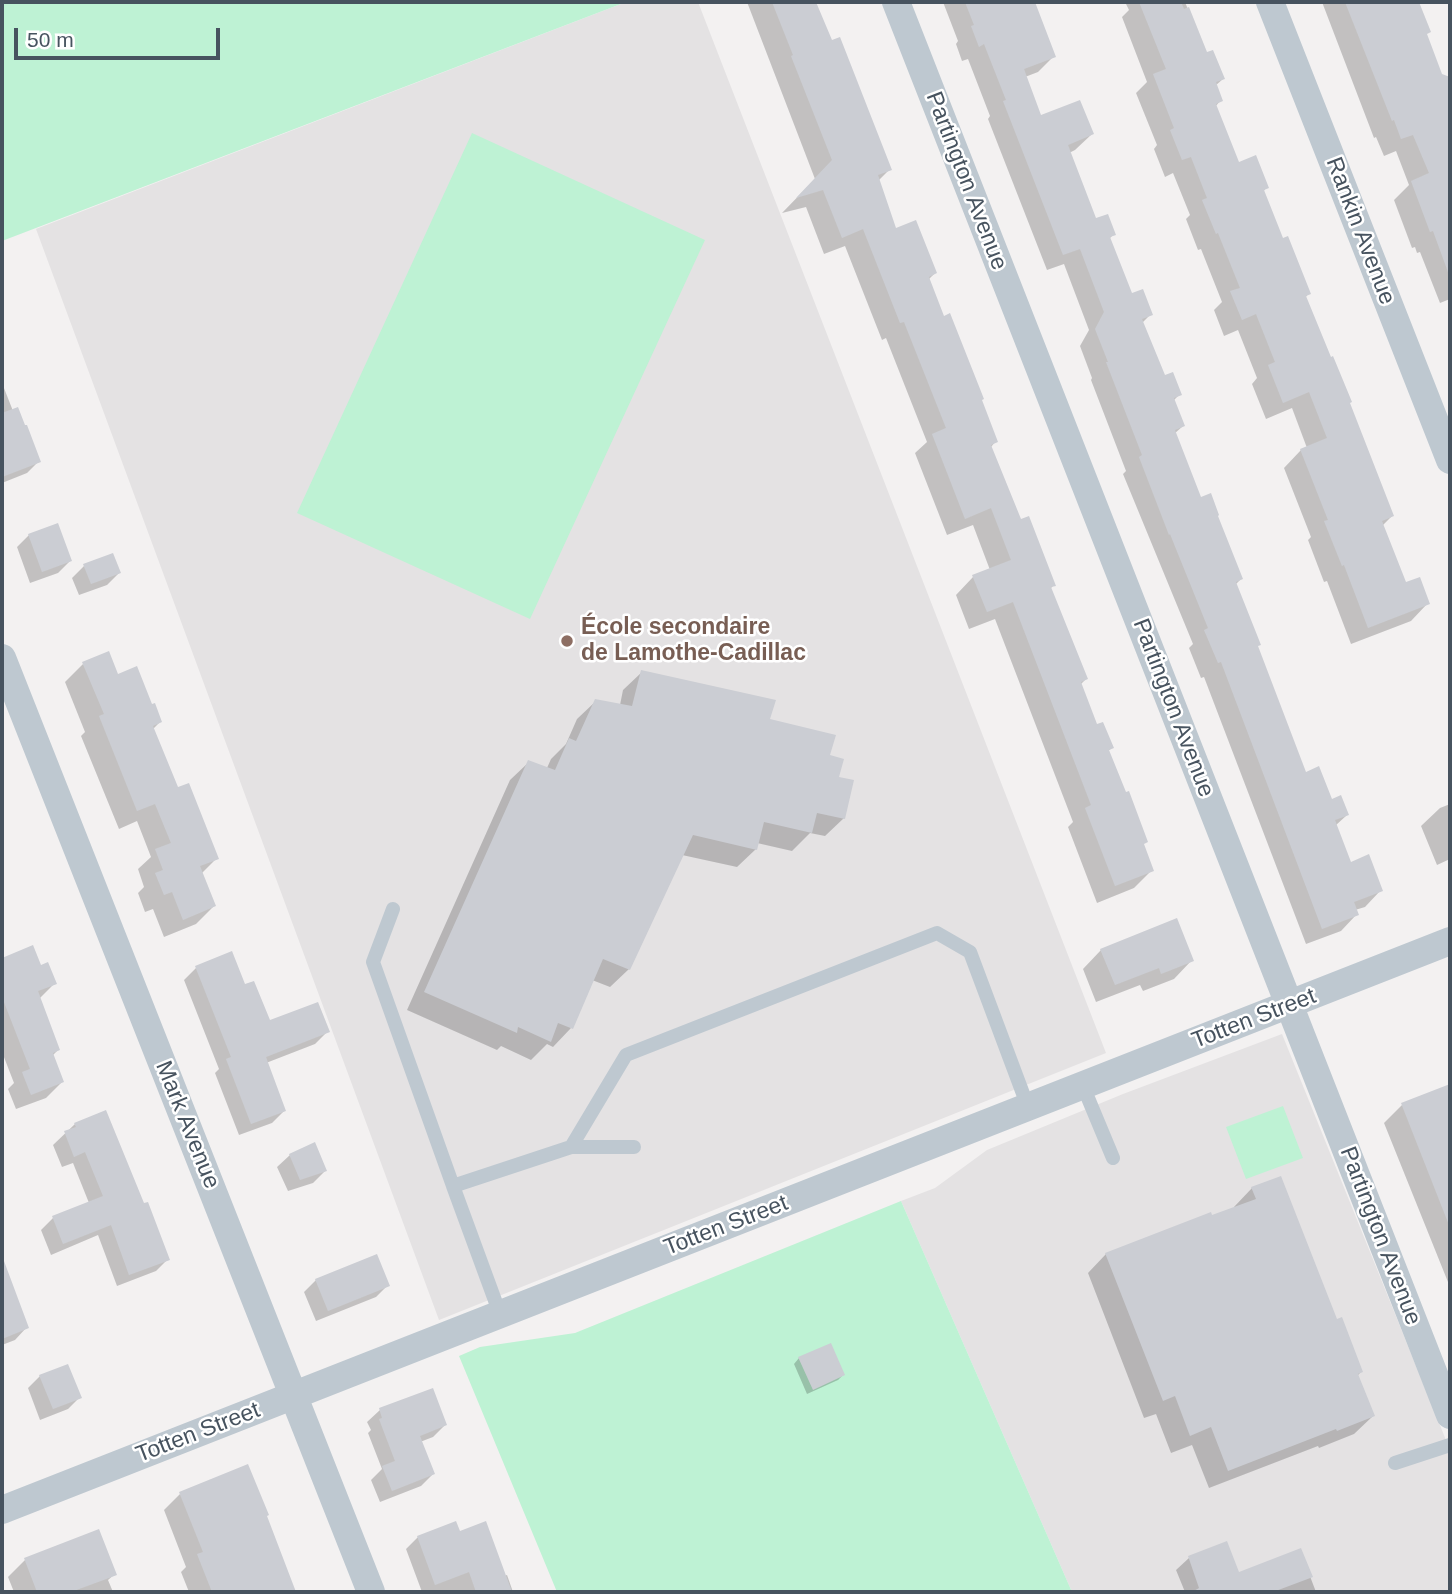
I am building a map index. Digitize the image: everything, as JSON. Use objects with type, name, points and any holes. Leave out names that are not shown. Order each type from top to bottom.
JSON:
[{"type":"street","name":"Partington Avenue","points":[[896,2],[1450,1415]]},
{"type":"street","name":"Rankin Avenue","points":[[1270,2],[1450,460]]},
{"type":"street","name":"Mark Avenue","points":[[2,658],[371,1592]]},
{"type":"street","name":"Totten Street","points":[[2,1510],[1450,942]]},
{"type":"lane","points":[[393,909],[373,962],[500,1314]]},
{"type":"lane","points":[[571,1147],[626,1055],[937,933],[970,952],[1028,1107]]},
{"type":"lane","points":[[1083,1086],[1113,1158]]},
{"type":"lane","points":[[453,1186],[571,1147],[634,1147]]},
{"type":"lane","points":[[1395,1463],[1450,1445]]},
{"type":"shaded area","name":"École secondaire de Lamothe-Cadillac","points":[[626,2],[698,2],[1106,1053],[439,1320],[36,229]]},
{"type":"shaded area","points":[[1282,1034],[1450,1450],[1450,1592],[1072,1592],[901,1201],[935,1188],[987,1150],[1123,1094]]},
{"type":"green space","points":[[2,2],[626,2],[2,241]]},
{"type":"green space","points":[[472,133],[705,240],[530,619],[297,513]]},
{"type":"green space","points":[[1283,1106],[1303,1158],[1246,1179],[1226,1127]]},
{"type":"green space","points":[[901,1201],[1072,1592],[557,1592],[459,1356],[480,1347],[575,1333]]},
{"type":"building","points":[[772,2],[816,2],[832,40],[840,37],[892,170],[878,175],[896,228],[916,220],[937,273],[929,277],[944,316],[950,313],[984,399],[982,400],[998,442],[991,445],[1021,519],[1029,516],[1056,586],[1051,587],[1088,679],[1081,682],[1097,724],[1103,722],[1114,748],[1109,750],[1126,792],[1129,791],[1148,842],[1144,844],[1154,871],[1115,886],[1085,808],[1091,805],[1013,602],[987,612],[972,575],[1011,560],[991,508],[965,519],[932,434],[946,428],[863,229],[842,238],[823,190],[796,198],[832,160]]},
{"type":"building","points":[[965,2],[1035,2],[1056,57],[1024,69],[1041,115],[1080,100],[1094,134],[1068,145],[1096,218],[1108,214],[1116,235],[1110,237],[1132,293],[1143,289],[1153,315],[1142,319],[1165,375],[1173,372],[1182,395],[1174,398],[1185,426],[1175,430],[1201,497],[1211,493],[1243,579],[1236,582],[1306,772],[1319,766],[1332,799],[1341,795],[1349,815],[1335,820],[1351,862],[1369,854],[1383,891],[1354,902],[1359,915],[1322,929],[1221,662],[1218,663],[1204,630],[1208,628],[1139,457],[1142,455],[1095,329],[1104,312],[1080,249],[1063,255],[1003,101],[1006,100],[984,44],[979,47]]},
{"type":"building","points":[[1139,2],[1181,2],[1184,9],[1189,7],[1207,52],[1213,50],[1225,79],[1216,82],[1223,101],[1216,104],[1239,162],[1256,155],[1269,188],[1264,190],[1283,238],[1288,236],[1311,294],[1306,296],[1352,402],[1350,403],[1394,516],[1382,521],[1406,582],[1420,577],[1430,604],[1368,628],[1324,521],[1328,520],[1300,449],[1327,438],[1309,392],[1283,403],[1268,365],[1275,362],[1256,314],[1242,320],[1230,291],[1240,288],[1202,200],[1207,198],[1191,157],[1182,160],[1170,130],[1174,128],[1153,74],[1166,69]]},
{"type":"building","points":[[1345,2],[1419,2],[1431,32],[1427,34],[1442,74],[1450,77],[1448,272],[1411,181],[1429,173],[1413,135],[1401,139],[1394,120],[1392,121]]},
{"type":"building","points":[[18,407],[41,462],[2,477],[2,413]]},
{"type":"building","points":[[58,523],[72,561],[42,572],[28,534]]},
{"type":"building","points":[[113,553],[121,573],[91,584],[83,564]]},
{"type":"building","points":[[109,651],[118,674],[137,666],[162,722],[153,726],[178,787],[189,783],[219,859],[200,866],[216,906],[183,920],[172,892],[164,895],[155,873],[163,870],[155,849],[171,843],[155,804],[137,811],[99,716],[104,714],[82,662]]},
{"type":"building","points":[[641,670],[776,700],[770,719],[836,735],[830,755],[844,759],[839,777],[854,780],[845,819],[817,813],[812,833],[764,822],[757,850],[693,835],[630,970],[603,959],[573,1029],[558,1023],[551,1042],[518,1027],[517,1033],[424,992],[528,760],[555,770],[569,738],[576,741],[595,699],[632,706]]},
{"type":"building","points":[[1177,918],[1194,961],[1161,974],[1159,968],[1115,985],[1100,949]]},
{"type":"building","points":[[33,945],[41,965],[48,962],[57,984],[38,991],[60,1050],[53,1053],[64,1082],[31,1095],[22,1072],[30,1069],[2,997],[2,958]]},
{"type":"building","points":[[232,951],[245,984],[254,981],[270,1020],[318,1002],[330,1032],[266,1057],[286,1111],[251,1124],[226,1059],[231,1057],[195,966]]},
{"type":"building","points":[[1450,1084],[1450,1225],[1449,1225],[1401,1103]]},
{"type":"building","points":[[106,1110],[144,1203],[148,1202],[170,1260],[129,1275],[111,1225],[63,1244],[52,1216],[103,1196],[85,1152],[74,1157],[64,1131],[76,1127],[74,1123]]},
{"type":"building","points":[[315,1142],[327,1171],[300,1180],[289,1154]]},
{"type":"building","points":[[1281,1176],[1337,1319],[1342,1317],[1363,1372],[1358,1374],[1375,1416],[1228,1471],[1211,1427],[1190,1436],[1175,1396],[1163,1401],[1105,1253],[1211,1212],[1212,1215],[1256,1199],[1251,1187]]},
{"type":"building","points":[[377,1254],[390,1286],[328,1311],[315,1279]]},
{"type":"building","points":[[2,1261],[29,1328],[2,1339]]},
{"type":"building","points":[[831,1343],[845,1375],[813,1390],[798,1357]]},
{"type":"building","points":[[68,1364],[82,1398],[53,1409],[39,1375]]},
{"type":"building","points":[[433,1388],[447,1425],[420,1436],[435,1474],[392,1491],[382,1466],[395,1461],[379,1419],[382,1418],[379,1408]]},
{"type":"building","points":[[248,1464],[296,1592],[212,1592],[197,1554],[203,1552],[179,1492]]},
{"type":"building","points":[[456,1521],[460,1531],[486,1521],[512,1592],[476,1592],[469,1572],[435,1585],[417,1536]]},
{"type":"building","points":[[99,1529],[117,1575],[71,1592],[37,1592],[24,1558]]},
{"type":"building","points":[[1227,1541],[1239,1572],[1301,1548],[1313,1577],[1273,1592],[1192,1592],[1199,1588],[1188,1556]]},
{"type":"place","name":"École secondaire de Lamothe-Cadillac","points":[[567,641]]}]
